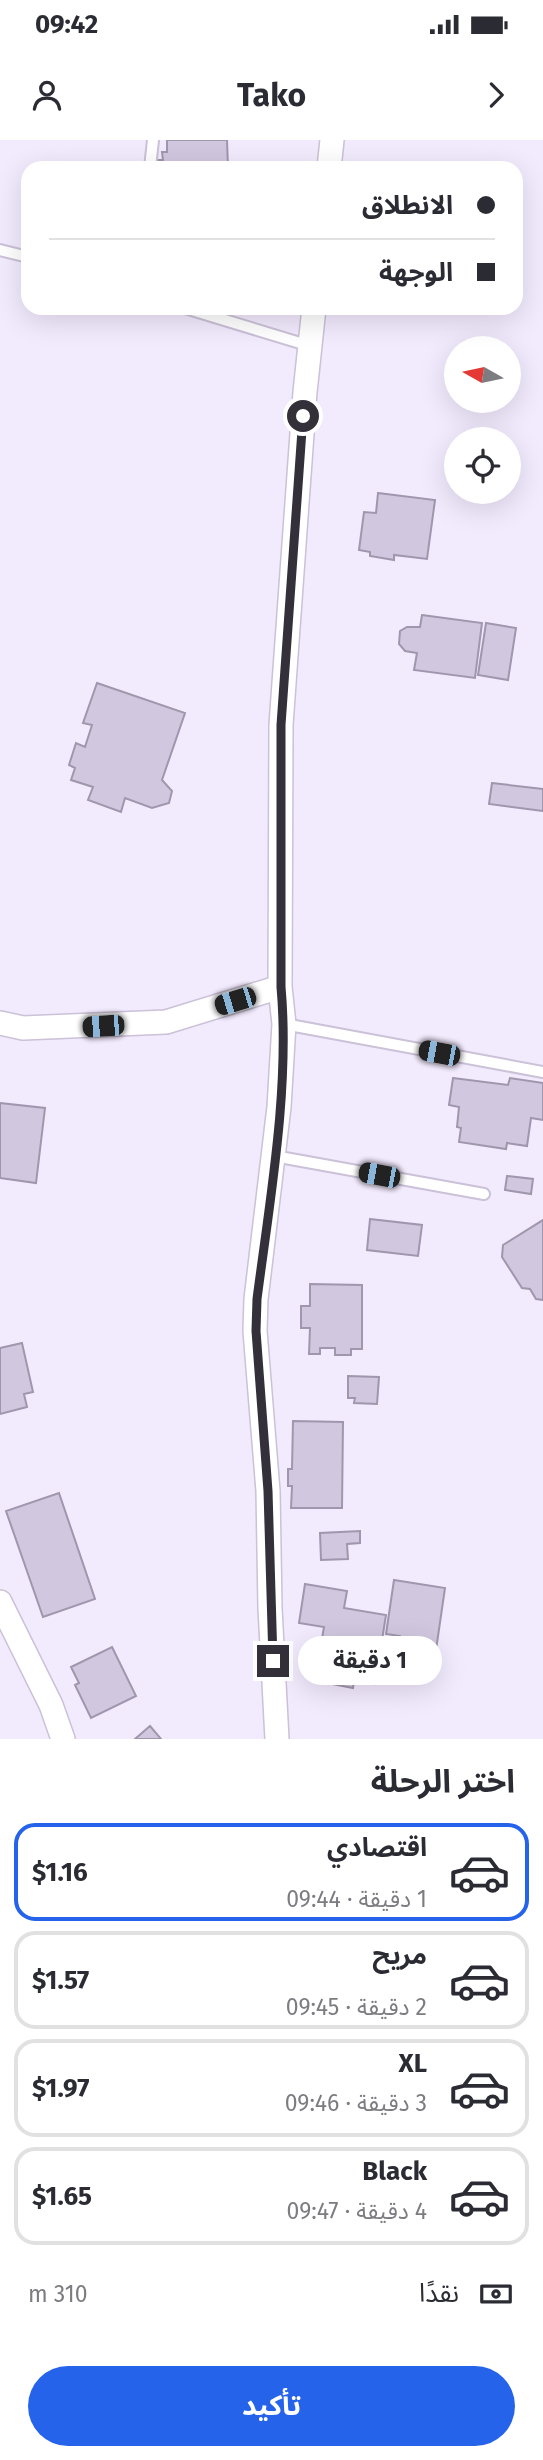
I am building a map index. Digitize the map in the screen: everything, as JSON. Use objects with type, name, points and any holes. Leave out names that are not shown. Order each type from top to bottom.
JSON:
[{"type":"street","points":[[330,161],[332,140]]},
{"type":"street","points":[[277,1739],[270,1608],[268,1491],[256,1331],[284,1024],[281,987],[281,725],[313,315]]},
{"type":"street","points":[[0,1023],[23,1028],[166,1022],[281,987]]},
{"type":"street","points":[[0,1602],[51,1704],[63,1739]]},
{"type":"lane","points":[[151,161],[153,140]]},
{"type":"lane","points":[[0,250],[21,255]]},
{"type":"lane","points":[[215,315],[310,346]]},
{"type":"lane","points":[[284,1024],[543,1072]]},
{"type":"lane","points":[[274,1156],[484,1194]]},
{"type":"building","points":[[167,140],[227,140],[228,161],[153,161],[163,160],[162,152],[167,152]]},
{"type":"building","points":[[378,493],[435,500],[427,559],[394,555],[394,560],[370,556],[370,552],[359,550],[364,512],[376,513]]},
{"type":"building","points":[[422,615],[482,623],[475,678],[414,670],[417,653],[405,651],[399,644],[400,631],[407,627],[420,627]]},
{"type":"building","points":[[486,623],[516,628],[508,680],[478,675]]},
{"type":"building","points":[[97,683],[185,713],[162,780],[172,791],[169,803],[152,808],[125,798],[121,812],[88,800],[93,787],[71,780],[75,768],[69,765],[76,743],[85,747],[92,725],[83,723]]},
{"type":"building","points":[[492,783],[543,789],[543,811],[489,804]]},
{"type":"building","points":[[453,1078],[508,1085],[510,1078],[543,1083],[543,1120],[531,1118],[527,1146],[507,1143],[506,1149],[459,1142],[459,1107],[449,1105]]},
{"type":"building","points":[[0,1103],[45,1108],[36,1183],[0,1178]]},
{"type":"building","points":[[507,1176],[533,1179],[531,1194],[505,1190]]},
{"type":"building","points":[[370,1219],[422,1225],[418,1256],[367,1250]]},
{"type":"building","points":[[543,1220],[543,1300],[536,1299],[530,1289],[522,1288],[502,1257],[503,1245]]},
{"type":"building","points":[[310,1284],[362,1285],[362,1349],[351,1349],[351,1355],[335,1355],[335,1348],[320,1348],[320,1354],[309,1354],[310,1328],[301,1328],[301,1306],[310,1306]]},
{"type":"building","points":[[22,1343],[33,1392],[24,1394],[27,1407],[0,1414],[0,1348]]},
{"type":"building","points":[[348,1376],[379,1377],[377,1404],[354,1403],[355,1398],[348,1398]]},
{"type":"building","points":[[293,1421],[343,1422],[342,1508],[291,1508],[292,1486],[288,1486],[288,1469],[292,1469]]},
{"type":"building","points":[[59,1493],[95,1599],[43,1617],[6,1511]]},
{"type":"building","points":[[360,1531],[360,1543],[347,1544],[348,1559],[321,1560],[320,1533]]},
{"type":"building","points":[[394,1580],[445,1588],[436,1650],[399,1644],[400,1636],[386,1634]]},
{"type":"building","points":[[305,1584],[347,1591],[344,1608],[386,1615],[375,1684],[354,1680],[353,1688],[332,1684],[333,1677],[316,1674],[324,1627],[299,1623]]},
{"type":"building","points":[[112,1647],[136,1696],[91,1718],[75,1685],[79,1683],[71,1667]]},
{"type":"building","points":[[150,1726],[161,1739],[135,1739]]},
{"type":"route","points":[[273,1661],[268,1491],[256,1331],[257,1299],[279,1107],[284,1024],[281,987],[281,725],[303,416]]}]
